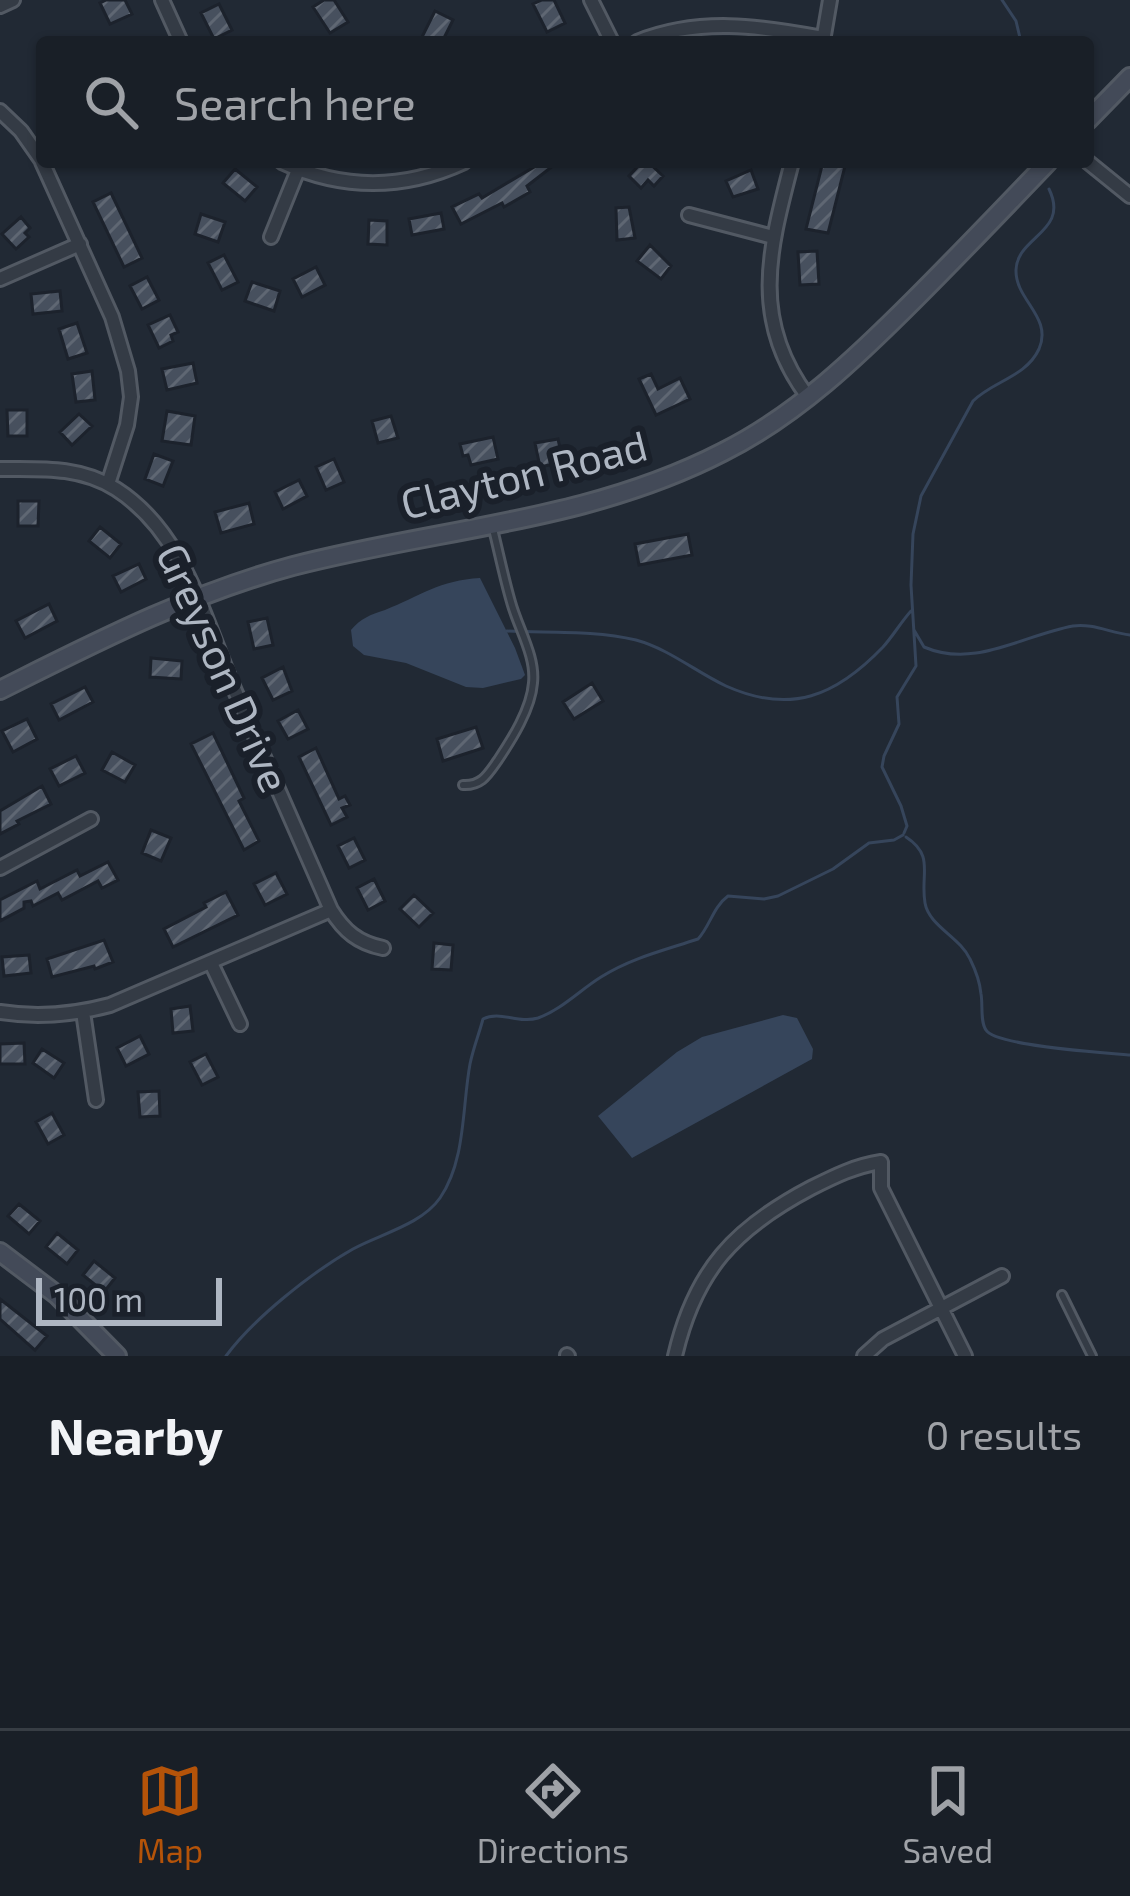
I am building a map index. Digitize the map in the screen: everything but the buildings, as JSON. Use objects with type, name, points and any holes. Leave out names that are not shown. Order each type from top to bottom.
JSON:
[{"type":"street","points":[[0,6],[13,0]]},
{"type":"street","points":[[163,0],[178,36]]},
{"type":"street","points":[[591,0],[609,36]]},
{"type":"street","points":[[824,36],[830,0]]},
{"type":"street","points":[[656,36],[729,24],[804,36]]},
{"type":"street","points":[[1094,114],[1130,77]]},
{"type":"street","points":[[0,111],[36,153]]},
{"type":"street","points":[[1094,167],[1130,196]]},
{"type":"street","points":[[45,168],[121,344],[130,397],[128,425],[108,484]]},
{"type":"street","points":[[294,168],[347,183],[371,184],[423,178],[449,168]]},
{"type":"street","points":[[790,168],[773,237],[769,280],[776,328],[793,375],[808,397]]},
{"type":"street","name":"Clayton Road","points":[[0,690],[107,636],[246,579],[587,506],[669,478],[741,443],[848,364],[1042,168]]},
{"type":"street","points":[[271,237],[298,170]]},
{"type":"street","points":[[689,215],[773,237]]},
{"type":"street","points":[[0,279],[80,244]]},
{"type":"street","name":"Greyson Drive","points":[[0,469],[71,471],[108,484],[158,526],[197,596],[331,910],[348,933],[383,948]]},
{"type":"street","points":[[0,868],[91,819]]},
{"type":"street","points":[[0,1012],[48,1016],[83,1012],[138,994],[331,910]]},
{"type":"street","points":[[211,963],[240,1024]]},
{"type":"street","points":[[83,1012],[96,1100]]},
{"type":"street","points":[[675,1356],[691,1304],[739,1234],[772,1208],[847,1170],[881,1162],[881,1188],[965,1356]]},
{"type":"street","points":[[0,1252],[56,1295],[117,1356]]},
{"type":"street","points":[[864,1356],[884,1339],[1002,1276]]},
{"type":"lane","points":[[463,784],[481,782],[502,754],[530,699],[533,681],[492,525]]},
{"type":"lane","points":[[1062,1295],[1092,1356]]},
{"type":"water","points":[[480,578],[515,648],[525,675],[521,679],[466,687],[406,663],[364,655],[353,646],[351,630],[366,617],[442,585]]},
{"type":"water","points":[[783,1015],[797,1018],[813,1049],[812,1059],[632,1158],[598,1116],[702,1037]]},
{"type":"waterway","points":[[1002,0],[1020,36]]},
{"type":"waterway","points":[[904,833],[907,826],[901,806],[882,767],[899,724],[897,697],[916,666],[911,585],[913,534],[921,496],[973,401],[1026,366],[1039,349],[1041,327],[1016,270],[1025,249],[1053,215],[1049,189]]},
{"type":"waterway","points":[[507,631],[588,633],[636,640],[749,695],[792,699],[830,689],[848,678],[883,647],[911,611]]},
{"type":"waterway","points":[[914,630],[924,647],[962,654],[1073,626],[1130,635]]},
{"type":"waterway","points":[[226,1356],[302,1283],[353,1249],[411,1222],[440,1198],[455,1167],[470,1064],[483,1019],[531,1019],[546,1014],[612,970],[698,939],[728,896],[778,896],[833,869],[869,843],[903,835]]},
{"type":"waterway","points":[[906,837],[923,859],[928,911],[974,967],[986,1030],[1029,1044],[1130,1055]]}]
